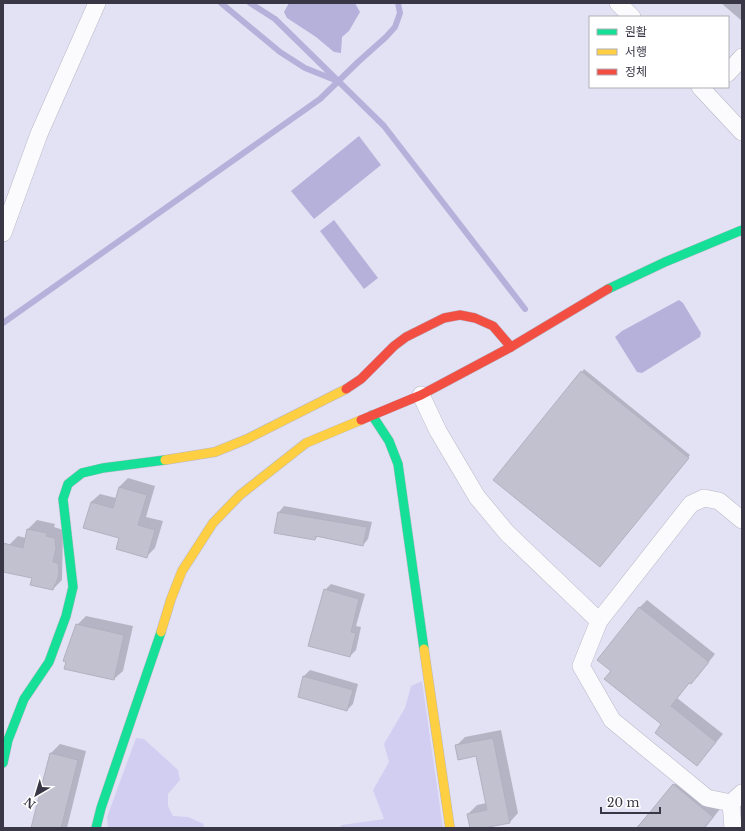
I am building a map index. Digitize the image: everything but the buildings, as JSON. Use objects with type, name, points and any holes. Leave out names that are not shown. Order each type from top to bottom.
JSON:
[{"type":"street","points":[[3,233],[39,134],[97,3]]},
{"type":"street","points":[[618,3],[631,16]]},
{"type":"street","points":[[729,72],[742,58]]},
{"type":"street","points":[[708,90],[742,132]]},
{"type":"street","points":[[96,828],[101,808],[171,598],[182,571],[213,523],[240,495],[306,443],[421,395],[511,347],[611,287],[665,262],[742,230]]},
{"type":"street","points":[[3,763],[8,740],[24,699],[48,662],[66,616],[72,594],[73,580],[63,499],[68,484],[82,473],[103,468],[184,458],[215,452],[247,439],[343,391],[360,379],[394,346],[406,337],[444,318],[460,315],[476,318],[494,326],[511,347]]},
{"type":"street","points":[[421,395],[438,431],[477,497],[507,533],[599,621]]},
{"type":"street","points":[[372,415],[389,441],[398,464],[450,828]]},
{"type":"street","points":[[734,828],[736,798],[707,798],[612,720],[581,666],[599,621],[691,504],[704,498],[719,501],[742,520]]},
{"type":"shaded area","points":[[289,3],[355,3],[360,12],[349,31],[342,37],[341,53],[334,52],[316,37],[287,18],[284,12]]},
{"type":"shaded area","points":[[359,136],[381,165],[314,219],[291,191]]},
{"type":"shaded area","points":[[334,220],[378,278],[364,289],[320,231]]},
{"type":"shaded area","points":[[679,300],[683,303],[701,333],[700,337],[642,373],[637,372],[615,337],[622,331]]},
{"type":"shaded area","points":[[422,681],[443,828],[339,828],[342,825],[384,819],[373,790],[389,762],[384,744],[405,708],[411,686]]},
{"type":"shaded area","points":[[136,738],[144,739],[178,770],[180,780],[168,794],[168,806],[173,816],[188,817],[204,824],[203,828],[108,828],[107,817]]},
{"type":"waterway","points":[[221,3],[280,52],[305,68],[335,80]]},
{"type":"waterway","points":[[250,3],[275,19],[384,126],[525,309]]},
{"type":"waterway","points":[[3,323],[320,99],[395,27],[400,13],[398,3]]},
{"type":"traffic: fast","points":[[608,289],[665,262],[742,230]]},
{"type":"traffic: fast","points":[[372,415],[389,441],[398,464],[424,649]]},
{"type":"traffic: fast","points":[[3,763],[8,740],[24,699],[49,662],[66,616],[73,587],[63,499],[68,484],[82,473],[103,468],[165,460]]},
{"type":"traffic: fast","points":[[96,828],[101,808],[161,632]]},
{"type":"traffic: slow","points":[[165,460],[215,452],[247,439],[346,389]]},
{"type":"traffic: slow","points":[[161,632],[171,599],[182,571],[213,523],[240,495],[306,443],[361,420]]},
{"type":"traffic: slow","points":[[424,649],[450,828]]},
{"type":"traffic: jam","points":[[361,420],[421,395],[511,347],[608,289]]},
{"type":"traffic: jam","points":[[346,389],[361,379],[394,346],[406,337],[444,318],[460,315],[475,318],[493,326],[511,347]]}]
